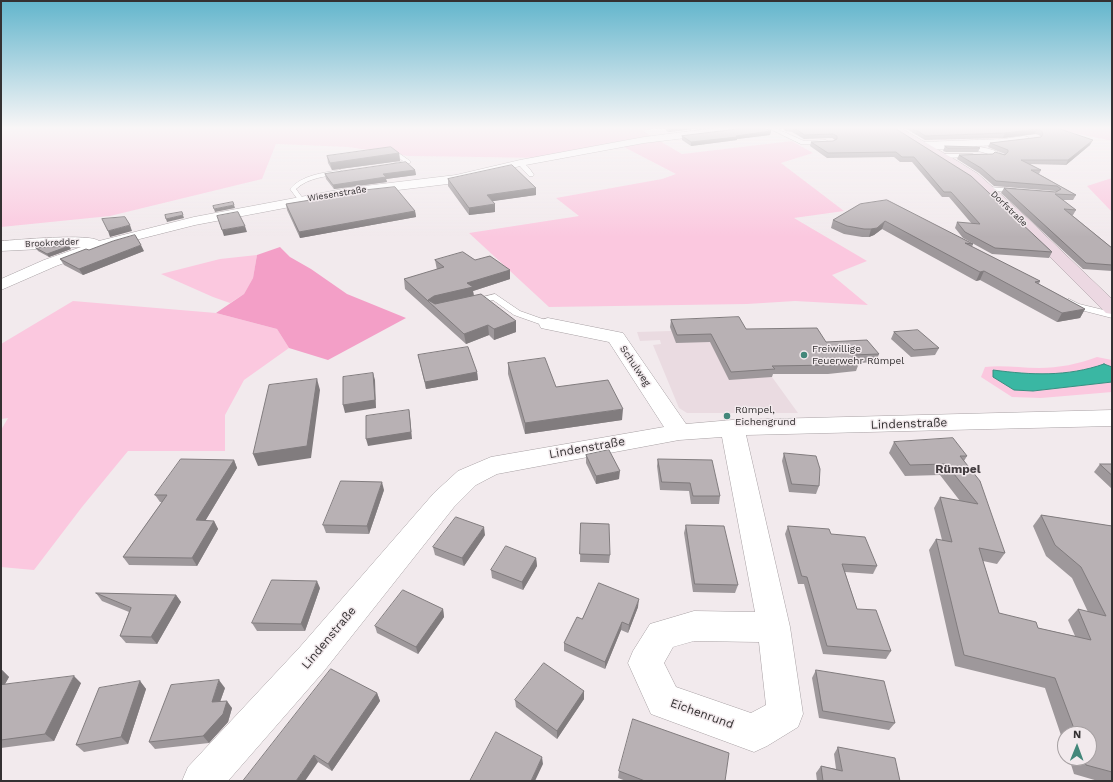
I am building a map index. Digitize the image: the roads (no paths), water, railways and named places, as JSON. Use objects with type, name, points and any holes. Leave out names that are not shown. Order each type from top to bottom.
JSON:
[{"type":"street","name":"Wiesenstraße","points":[[1,285],[50,263],[103,244],[194,221],[348,192],[456,179],[518,163]]},
{"type":"street","name":"Dorfstraße","points":[[954,163],[967,171],[989,189],[1112,309]]},
{"type":"street","name":"Brookredder","points":[[1,246],[62,242],[88,242],[103,244]]},
{"type":"street","name":"Schulweg","points":[[548,324],[616,337],[679,432]]},
{"type":"street","name":"Lindenstraße","points":[[202,781],[312,659],[444,500],[467,478],[491,466],[679,432],[732,428],[1112,418]]},
{"type":"street","points":[[732,428],[774,626]]},
{"type":"lane","points":[[388,166],[401,163]]},
{"type":"lane","points":[[521,163],[531,175]]},
{"type":"lane","points":[[301,200],[293,189],[299,182],[315,176],[344,172]]},
{"type":"lane","points":[[989,189],[1022,191]]},
{"type":"lane","points":[[467,303],[495,298],[517,313],[548,324]]},
{"type":"lane","points":[[1062,298],[1076,306],[1112,315]]},
{"type":"place","name":"Freiwillige Feuerwehr Rümpel","points":[[804,355]]},
{"type":"place","name":"Rümpel, Eichengrund","points":[[727,416]]},
{"type":"district","name":"Rümpel","points":[[958,469]]}]
